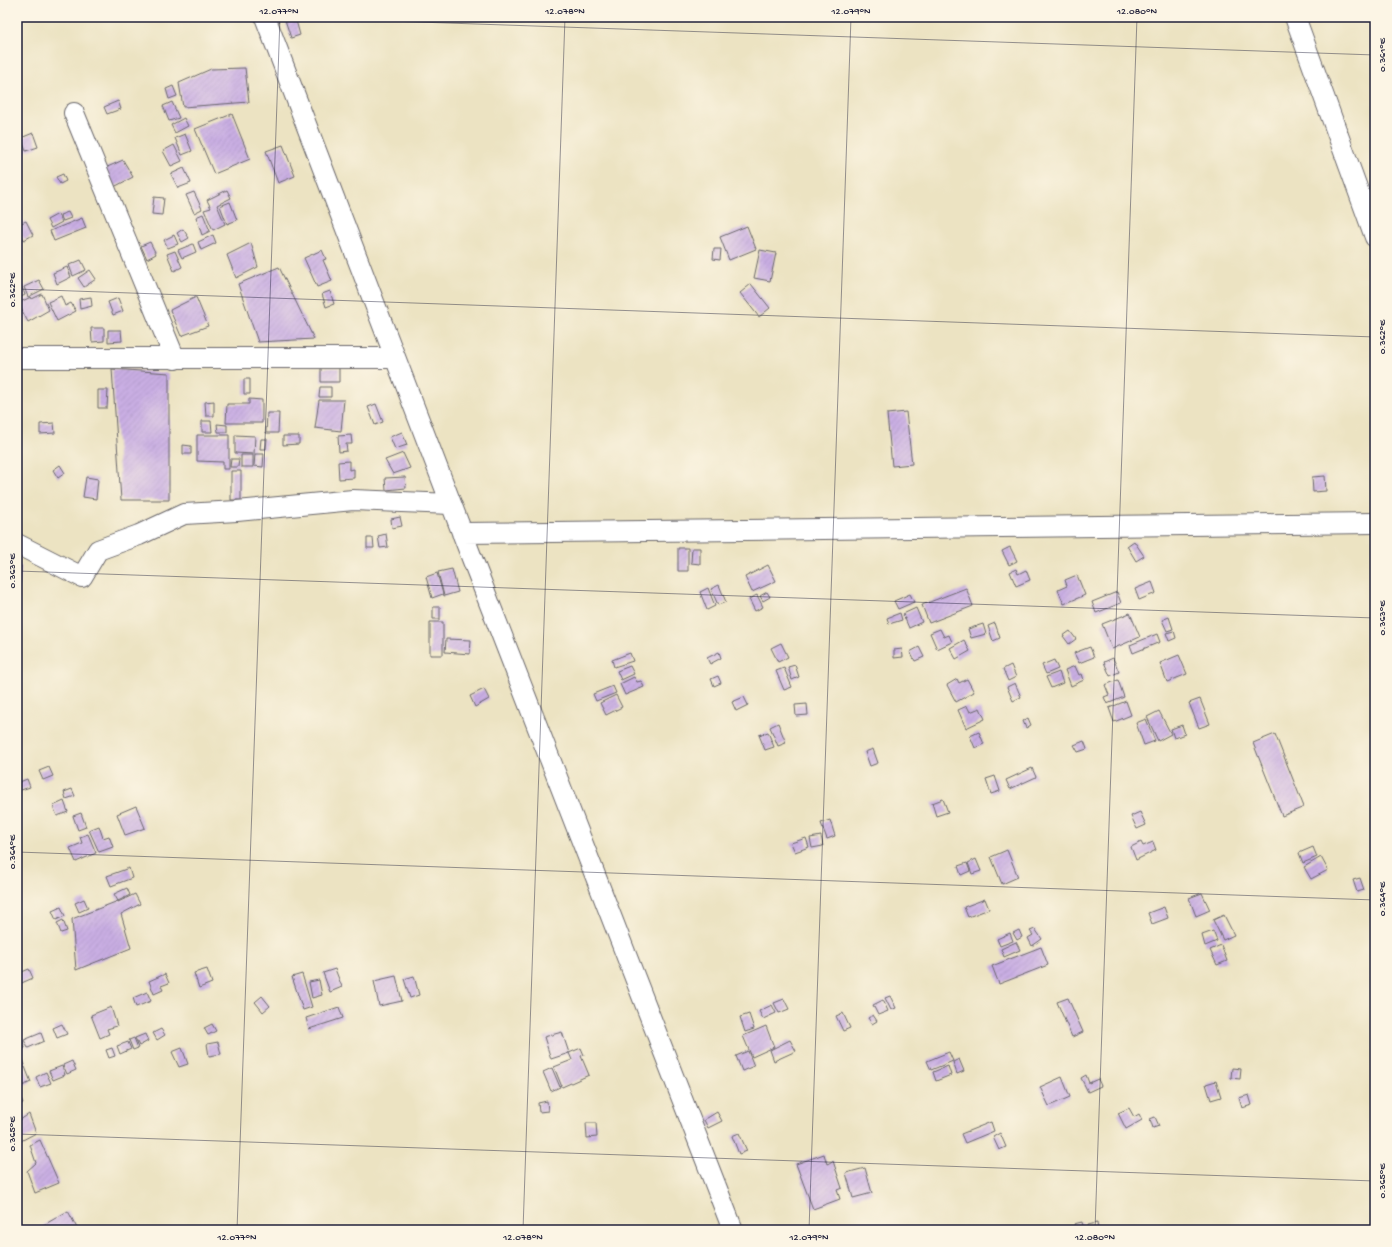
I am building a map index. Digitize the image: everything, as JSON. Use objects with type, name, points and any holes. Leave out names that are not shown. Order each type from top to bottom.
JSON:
[{"type":"street","points":[[265,17],[462,533],[733,1230]]},
{"type":"street","points":[[1294,17],[1375,237]]},
{"type":"street","points":[[74,113],[175,359]]},
{"type":"street","points":[[17,358],[395,358]]},
{"type":"street","points":[[17,544],[82,577],[98,550],[138,535],[184,514],[237,511],[353,500],[451,504]]},
{"type":"street","points":[[462,533],[1375,523]]},
{"type":"building","points":[[284,17],[295,17],[300,35],[291,38]]},
{"type":"building","points":[[245,68],[249,102],[183,107],[179,83],[211,69]]},
{"type":"building","points":[[173,86],[177,96],[169,99],[166,89]]},
{"type":"building","points":[[118,101],[121,109],[107,114],[104,107]]},
{"type":"building","points":[[172,102],[179,118],[169,121],[163,106]]},
{"type":"building","points":[[232,114],[250,159],[214,174],[195,129]]},
{"type":"building","points":[[184,118],[188,126],[175,133],[171,125]]},
{"type":"building","points":[[33,133],[38,147],[26,151],[21,138]]},
{"type":"building","points":[[185,134],[192,151],[182,155],[175,138]]},
{"type":"building","points":[[174,145],[182,161],[171,166],[163,151]]},
{"type":"building","points":[[283,145],[295,176],[278,183],[266,151]]},
{"type":"building","points":[[123,160],[133,177],[114,187],[103,169]]},
{"type":"building","points":[[184,168],[191,183],[178,188],[171,174]]},
{"type":"building","points":[[63,174],[66,181],[60,184],[56,177]]},
{"type":"building","points":[[227,190],[231,198],[217,205],[225,224],[213,230],[204,210],[211,208],[207,200]]},
{"type":"building","points":[[194,192],[202,209],[194,213],[186,195]]},
{"type":"building","points":[[154,197],[164,198],[162,215],[152,214]]},
{"type":"building","points":[[230,202],[237,220],[227,224],[220,206]]},
{"type":"building","points":[[68,212],[71,218],[63,221],[60,215]]},
{"type":"building","points":[[58,214],[62,222],[51,228],[47,220]]},
{"type":"building","points":[[203,214],[210,231],[202,235],[196,217]]},
{"type":"building","points":[[82,218],[86,228],[54,241],[50,231]]},
{"type":"building","points":[[26,221],[33,235],[24,240],[17,225]]},
{"type":"building","points":[[747,226],[756,249],[729,260],[720,237]]},
{"type":"building","points":[[183,229],[189,238],[182,242],[177,233]]},
{"type":"building","points":[[174,235],[178,244],[168,248],[164,240]]},
{"type":"building","points":[[213,235],[216,243],[201,250],[198,242]]},
{"type":"building","points":[[150,242],[156,254],[147,259],[141,246]]},
{"type":"building","points":[[251,243],[258,267],[236,278],[227,255]]},
{"type":"building","points":[[193,244],[196,252],[182,258],[178,250]]},
{"type":"building","points":[[714,249],[721,249],[720,260],[713,259]]},
{"type":"building","points":[[322,250],[326,259],[323,260],[332,281],[317,287],[304,258]]},
{"type":"building","points":[[760,250],[776,253],[770,281],[754,278]]},
{"type":"building","points":[[175,251],[182,267],[174,271],[167,254]]},
{"type":"building","points":[[81,260],[86,270],[73,276],[69,265]]},
{"type":"building","points":[[67,267],[71,277],[57,284],[53,273]]},
{"type":"building","points":[[279,267],[314,339],[258,342],[238,284]]},
{"type":"building","points":[[90,270],[96,279],[84,287],[78,278]]},
{"type":"building","points":[[39,280],[44,289],[28,297],[24,287]]},
{"type":"building","points":[[751,284],[770,308],[759,317],[740,293]]},
{"type":"building","points":[[21,285],[25,295],[17,299],[17,287]]},
{"type":"building","points":[[330,291],[334,304],[326,307],[322,294]]},
{"type":"building","points":[[42,294],[49,310],[28,322],[18,303]]},
{"type":"building","points":[[61,296],[65,306],[71,303],[76,311],[57,321],[48,302]]},
{"type":"building","points":[[91,297],[92,306],[80,309],[79,299]]},
{"type":"building","points":[[196,297],[208,326],[181,336],[170,310]]},
{"type":"building","points":[[118,298],[123,311],[113,315],[108,302]]},
{"type":"building","points":[[91,328],[104,328],[104,341],[92,342]]},
{"type":"building","points":[[108,330],[121,330],[122,341],[108,342]]},
{"type":"building","points":[[321,368],[339,368],[339,382],[321,382]]},
{"type":"building","points":[[112,369],[169,373],[169,500],[121,500]]},
{"type":"building","points":[[244,379],[250,379],[250,394],[244,394]]},
{"type":"building","points":[[320,387],[331,387],[331,397],[319,397]]},
{"type":"building","points":[[98,390],[108,390],[107,408],[98,408]]},
{"type":"building","points":[[249,399],[262,400],[262,423],[226,423],[227,404],[249,404]]},
{"type":"building","points":[[319,400],[344,400],[341,431],[315,428]]},
{"type":"building","points":[[214,401],[214,416],[206,416],[205,402]]},
{"type":"building","points":[[376,404],[383,422],[375,425],[368,407]]},
{"type":"building","points":[[906,412],[912,464],[892,466],[887,414]]},
{"type":"building","points":[[267,413],[279,413],[278,433],[266,433]]},
{"type":"building","points":[[202,421],[211,421],[212,432],[202,432]]},
{"type":"building","points":[[54,423],[55,433],[40,434],[40,424]]},
{"type":"building","points":[[217,424],[227,425],[227,432],[218,432]]},
{"type":"building","points":[[402,432],[407,445],[395,449],[390,437]]},
{"type":"building","points":[[197,435],[229,435],[229,469],[223,469],[223,462],[197,461]]},
{"type":"building","points":[[235,435],[255,436],[254,454],[235,453]]},
{"type":"building","points":[[351,435],[352,444],[346,444],[347,451],[339,452],[338,436]]},
{"type":"building","points":[[283,436],[299,436],[299,444],[283,445]]},
{"type":"building","points":[[261,439],[267,439],[266,449],[260,449]]},
{"type":"building","points":[[183,445],[191,446],[191,454],[183,454]]},
{"type":"building","points":[[403,453],[410,468],[393,474],[385,460]]},
{"type":"building","points":[[255,454],[264,454],[263,467],[254,466]]},
{"type":"building","points":[[241,455],[253,455],[253,467],[241,467]]},
{"type":"building","points":[[231,459],[239,459],[238,467],[230,467]]},
{"type":"building","points":[[349,461],[349,470],[354,469],[354,478],[339,479],[338,462]]},
{"type":"building","points":[[60,465],[65,473],[58,478],[53,470]]},
{"type":"building","points":[[231,471],[241,471],[241,500],[231,500]]},
{"type":"building","points":[[1325,476],[1326,491],[1313,492],[1312,477]]},
{"type":"building","points":[[86,477],[98,479],[96,499],[83,497]]},
{"type":"building","points":[[405,477],[406,488],[386,490],[385,478]]},
{"type":"building","points":[[400,517],[402,526],[392,528],[391,519]]},
{"type":"building","points":[[386,534],[388,547],[380,548],[378,536]]},
{"type":"building","points":[[367,538],[373,538],[374,548],[367,548]]},
{"type":"building","points":[[1134,541],[1144,556],[1136,561],[1127,546]]},
{"type":"building","points":[[1010,547],[1017,561],[1009,565],[1002,551]]},
{"type":"building","points":[[678,548],[688,548],[688,571],[678,571]]},
{"type":"building","points":[[692,548],[700,548],[700,564],[691,563]]},
{"type":"building","points":[[768,565],[776,581],[752,592],[745,577]]},
{"type":"building","points":[[17,566],[21,566],[20,584],[17,584]]},
{"type":"building","points":[[452,569],[458,592],[444,596],[438,572]]},
{"type":"building","points":[[1016,569],[1018,574],[1026,570],[1030,580],[1016,586],[1010,572]]},
{"type":"building","points":[[437,573],[443,594],[432,598],[426,577]]},
{"type":"building","points":[[1077,575],[1085,595],[1064,604],[1058,590],[1067,586],[1065,580]]},
{"type":"building","points":[[1152,582],[1156,593],[1139,600],[1135,589]]},
{"type":"building","points":[[719,585],[726,602],[718,605],[711,589]]},
{"type":"building","points":[[708,588],[715,606],[707,610],[700,592]]},
{"type":"building","points":[[966,588],[973,606],[929,623],[922,605]]},
{"type":"building","points":[[767,592],[770,597],[763,601],[760,596]]},
{"type":"building","points":[[1117,592],[1121,603],[1096,613],[1092,602]]},
{"type":"building","points":[[910,594],[914,602],[898,609],[894,601]]},
{"type":"building","points":[[757,595],[763,607],[755,611],[749,599]]},
{"type":"building","points":[[433,607],[440,607],[440,619],[433,619]]},
{"type":"building","points":[[916,608],[922,622],[909,628],[903,614]]},
{"type":"building","points":[[900,613],[902,620],[889,624],[887,618]]},
{"type":"building","points":[[1130,613],[1140,637],[1112,649],[1102,624]]},
{"type":"building","points":[[1169,617],[1173,629],[1167,631],[1162,620]]},
{"type":"building","points":[[430,622],[443,622],[443,655],[430,655]]},
{"type":"building","points":[[995,623],[1000,638],[993,641],[988,626]]},
{"type":"building","points":[[983,624],[986,634],[971,638],[968,629]]},
{"type":"building","points":[[940,629],[944,637],[949,635],[952,642],[937,649],[930,633]]},
{"type":"building","points":[[1070,631],[1076,639],[1069,644],[1063,636]]},
{"type":"building","points":[[1174,631],[1176,638],[1169,641],[1166,633]]},
{"type":"building","points":[[1157,634],[1160,642],[1133,653],[1130,645]]},
{"type":"building","points":[[446,639],[471,640],[470,654],[445,652]]},
{"type":"building","points":[[964,640],[970,651],[956,659],[950,648]]},
{"type":"building","points":[[781,643],[788,657],[778,662],[771,648]]},
{"type":"building","points":[[919,647],[924,657],[915,661],[910,652]]},
{"type":"building","points":[[1090,647],[1094,657],[1079,663],[1074,653]]},
{"type":"building","points":[[902,649],[903,657],[894,658],[894,650]]},
{"type":"building","points":[[719,652],[721,658],[710,664],[707,658]]},
{"type":"building","points":[[630,653],[633,661],[614,667],[612,660]]},
{"type":"building","points":[[1179,655],[1187,674],[1167,682],[1160,663]]},
{"type":"building","points":[[1113,658],[1119,672],[1110,676],[1104,662]]},
{"type":"building","points":[[1054,660],[1058,669],[1046,674],[1042,665]]},
{"type":"building","points":[[795,665],[799,677],[792,680],[788,667]]},
{"type":"building","points":[[1011,665],[1016,677],[1008,681],[1003,669]]},
{"type":"building","points":[[630,666],[634,674],[621,680],[617,671]]},
{"type":"building","points":[[1075,666],[1079,675],[1082,674],[1084,680],[1071,686],[1065,670]]},
{"type":"building","points":[[784,668],[792,687],[784,690],[776,671]]},
{"type":"building","points":[[1059,672],[1063,683],[1051,688],[1046,677]]},
{"type":"building","points":[[718,676],[721,683],[714,686],[711,679]]},
{"type":"building","points":[[634,677],[637,682],[641,681],[644,687],[625,695],[620,684]]},
{"type":"building","points":[[957,679],[959,683],[967,679],[974,692],[956,702],[947,685]]},
{"type":"building","points":[[1118,680],[1124,697],[1107,704],[1104,697],[1109,695],[1105,685]]},
{"type":"building","points":[[1015,683],[1021,697],[1013,701],[1007,687]]},
{"type":"building","points":[[613,686],[616,693],[596,701],[593,694]]},
{"type":"building","points":[[484,689],[489,699],[475,707],[470,696]]},
{"type":"building","points":[[616,695],[622,707],[606,715],[600,703]]},
{"type":"building","points":[[744,697],[748,705],[736,711],[732,702]]},
{"type":"building","points":[[1200,699],[1210,724],[1199,728],[1189,703]]},
{"type":"building","points":[[1126,701],[1131,715],[1114,722],[1109,708]]},
{"type":"building","points":[[807,704],[808,715],[796,716],[795,705]]},
{"type":"building","points":[[967,706],[970,712],[980,708],[985,719],[966,728],[958,710]]},
{"type":"building","points":[[1159,711],[1171,734],[1158,741],[1147,717]]},
{"type":"building","points":[[1028,718],[1031,725],[1026,728],[1023,721]]},
{"type":"building","points":[[1146,719],[1155,741],[1144,745],[1136,723]]},
{"type":"building","points":[[778,723],[786,743],[778,746],[770,727]]},
{"type":"building","points":[[1182,725],[1185,734],[1174,738],[1171,729]]},
{"type":"building","points":[[768,732],[774,747],[765,750],[759,735]]},
{"type":"building","points":[[979,732],[984,744],[975,748],[970,736]]},
{"type":"building","points":[[1275,734],[1304,807],[1282,816],[1253,743]]},
{"type":"building","points":[[1084,741],[1087,749],[1078,752],[1074,745]]},
{"type":"building","points":[[873,749],[878,763],[870,766],[865,752]]},
{"type":"building","points":[[49,767],[53,776],[43,780],[39,771]]},
{"type":"building","points":[[1032,768],[1036,777],[1010,789],[1006,780]]},
{"type":"building","points":[[995,776],[1000,791],[991,794],[986,779]]},
{"type":"building","points":[[27,779],[30,787],[18,791],[17,783]]},
{"type":"building","points":[[72,789],[75,796],[66,799],[64,792]]},
{"type":"building","points":[[943,799],[948,812],[936,816],[932,803]]},
{"type":"building","points":[[64,801],[68,812],[57,816],[53,806]]},
{"type":"building","points":[[136,806],[145,828],[125,835],[117,814]]},
{"type":"building","points":[[1140,812],[1146,825],[1137,829],[1131,816]]},
{"type":"building","points":[[81,813],[86,827],[78,830],[73,816]]},
{"type":"building","points":[[830,820],[835,836],[827,839],[821,823]]},
{"type":"building","points":[[99,826],[103,838],[109,836],[113,847],[99,852],[89,830]]},
{"type":"building","points":[[88,834],[96,853],[76,862],[70,848],[82,843],[80,837]]},
{"type":"building","points":[[821,836],[823,846],[812,848],[810,838]]},
{"type":"building","points":[[806,838],[809,847],[795,852],[791,843]]},
{"type":"building","points":[[1141,842],[1143,846],[1153,842],[1156,850],[1136,860],[1131,847]]},
{"type":"building","points":[[1313,847],[1317,857],[1303,863],[1299,853]]},
{"type":"building","points":[[1007,850],[1018,877],[1002,884],[991,857]]},
{"type":"building","points":[[1321,857],[1328,870],[1311,879],[1304,867]]},
{"type":"building","points":[[976,859],[981,871],[972,874],[968,863]]},
{"type":"building","points":[[967,863],[970,871],[961,875],[958,866]]},
{"type":"building","points":[[129,868],[132,878],[111,886],[107,876]]},
{"type":"building","points":[[1360,878],[1364,890],[1357,892],[1353,880]]},
{"type":"building","points":[[127,888],[130,895],[118,901],[114,894]]},
{"type":"building","points":[[1202,893],[1210,910],[1196,916],[1189,898]]},
{"type":"building","points":[[135,894],[140,904],[121,914],[131,948],[76,970],[72,919]]},
{"type":"building","points":[[84,899],[88,908],[79,912],[75,903]]},
{"type":"building","points":[[985,899],[989,909],[968,917],[964,907]]},
{"type":"building","points":[[61,907],[65,916],[56,920],[52,911]]},
{"type":"building","points":[[1164,907],[1168,918],[1152,924],[1148,913]]},
{"type":"building","points":[[1224,915],[1234,935],[1223,940],[1213,920]]},
{"type":"building","points":[[63,920],[67,931],[61,933],[57,923]]},
{"type":"building","points":[[1035,929],[1042,939],[1032,946],[1028,938],[1033,935],[1030,931]]},
{"type":"building","points":[[1019,930],[1022,937],[1017,940],[1013,933]]},
{"type":"building","points":[[1213,931],[1217,941],[1205,946],[1202,935]]},
{"type":"building","points":[[1010,933],[1013,941],[1000,946],[997,939]]},
{"type":"building","points":[[1016,942],[1020,950],[1004,957],[1001,949]]},
{"type":"building","points":[[1221,945],[1227,961],[1217,965],[1210,950]]},
{"type":"building","points":[[1041,947],[1048,965],[999,984],[992,966]]},
{"type":"building","points":[[29,969],[33,978],[17,985],[17,974]]},
{"type":"building","points":[[207,969],[212,983],[199,988],[194,973]]},
{"type":"building","points":[[335,969],[342,987],[330,992],[323,973]]},
{"type":"building","points":[[165,974],[169,983],[161,986],[163,990],[154,994],[149,981]]},
{"type":"building","points":[[302,974],[312,1007],[303,1010],[292,977]]},
{"type":"building","points":[[396,976],[402,1001],[379,1006],[374,981]]},
{"type":"building","points":[[414,976],[419,995],[410,998],[404,979]]},
{"type":"building","points":[[319,980],[322,995],[312,998],[309,982]]},
{"type":"building","points":[[147,992],[151,1001],[136,1007],[133,998]]},
{"type":"building","points":[[262,996],[270,1006],[263,1012],[255,1002]]},
{"type":"building","points":[[890,996],[896,1008],[891,1010],[885,998]]},
{"type":"building","points":[[1068,998],[1083,1032],[1072,1037],[1057,1002]]},
{"type":"building","points":[[784,999],[789,1009],[779,1013],[774,1003]]},
{"type":"building","points":[[883,1000],[888,1011],[878,1015],[873,1005]]},
{"type":"building","points":[[772,1005],[776,1013],[763,1019],[759,1011]]},
{"type":"building","points":[[111,1007],[117,1026],[107,1029],[109,1034],[100,1038],[91,1015]]},
{"type":"building","points":[[339,1007],[343,1018],[309,1029],[306,1018]]},
{"type":"building","points":[[843,1013],[850,1028],[843,1031],[836,1016]]},
{"type":"building","points":[[749,1014],[754,1029],[745,1032],[740,1017]]},
{"type":"building","points":[[873,1015],[877,1021],[872,1024],[868,1018]]},
{"type":"building","points":[[62,1024],[67,1034],[57,1038],[53,1028]]},
{"type":"building","points":[[212,1024],[216,1031],[208,1035],[204,1028]]},
{"type":"building","points":[[766,1026],[774,1047],[752,1057],[743,1036]]},
{"type":"building","points":[[161,1029],[165,1035],[157,1040],[153,1033]]},
{"type":"building","points":[[562,1032],[569,1053],[551,1059],[544,1037]]},
{"type":"building","points":[[41,1033],[44,1041],[28,1048],[24,1040]]},
{"type":"building","points":[[145,1034],[148,1041],[139,1046],[135,1038]]},
{"type":"building","points":[[134,1038],[138,1048],[133,1050],[129,1040]]},
{"type":"building","points":[[22,1039],[25,1048],[17,1051],[17,1040]]},
{"type":"building","points":[[790,1040],[796,1051],[774,1061],[770,1050]]},
{"type":"building","points":[[128,1042],[131,1049],[120,1054],[117,1046]]},
{"type":"building","points":[[218,1042],[221,1054],[209,1056],[207,1044]]},
{"type":"building","points":[[112,1048],[115,1056],[109,1058],[106,1050]]},
{"type":"building","points":[[182,1048],[188,1064],[179,1067],[172,1052]]},
{"type":"building","points":[[581,1048],[584,1055],[581,1056],[589,1075],[562,1087],[554,1067],[572,1060],[569,1053]]},
{"type":"building","points":[[748,1051],[754,1066],[742,1071],[736,1056]]},
{"type":"building","points":[[20,1052],[25,1065],[17,1068],[17,1053]]},
{"type":"building","points":[[949,1052],[953,1061],[931,1070],[927,1061]]},
{"type":"building","points":[[959,1059],[964,1071],[957,1074],[953,1062]]},
{"type":"building","points":[[72,1061],[76,1070],[67,1074],[63,1065]]},
{"type":"building","points":[[62,1066],[65,1075],[53,1080],[49,1071]]},
{"type":"building","points":[[948,1066],[951,1075],[936,1081],[933,1072]]},
{"type":"building","points":[[25,1067],[31,1082],[22,1086],[17,1071]]},
{"type":"building","points":[[552,1068],[560,1087],[551,1091],[543,1072]]},
{"type":"building","points":[[1232,1068],[1241,1069],[1240,1079],[1231,1078]]},
{"type":"building","points":[[46,1072],[51,1083],[40,1087],[36,1077]]},
{"type":"building","points":[[1086,1075],[1089,1083],[1098,1079],[1101,1086],[1088,1092],[1081,1078]]},
{"type":"building","points":[[1062,1077],[1070,1097],[1049,1106],[1040,1087]]},
{"type":"building","points":[[1216,1081],[1221,1097],[1211,1100],[1206,1084]]},
{"type":"building","points":[[19,1093],[23,1103],[17,1106],[17,1094]]},
{"type":"building","points":[[1249,1095],[1252,1105],[1242,1108],[1239,1098]]},
{"type":"building","points":[[547,1101],[548,1111],[539,1112],[538,1103]]},
{"type":"building","points":[[1129,1108],[1134,1117],[1139,1114],[1142,1120],[1126,1129],[1118,1113]]},
{"type":"building","points":[[717,1112],[722,1121],[708,1128],[704,1120]]},
{"type":"building","points":[[29,1114],[36,1133],[17,1143],[17,1122]]},
{"type":"building","points":[[1155,1117],[1159,1126],[1153,1128],[1150,1119]]},
{"type":"building","points":[[991,1122],[994,1131],[965,1143],[961,1134]]},
{"type":"building","points":[[586,1123],[596,1123],[597,1137],[587,1138]]},
{"type":"building","points":[[739,1133],[747,1151],[739,1154],[732,1136]]},
{"type":"building","points":[[1000,1133],[1006,1147],[999,1150],[993,1137]]},
{"type":"building","points":[[40,1140],[59,1183],[35,1193],[27,1171],[36,1163],[30,1145]]},
{"type":"building","points":[[824,1154],[827,1164],[833,1161],[842,1188],[837,1190],[840,1199],[813,1209],[796,1164]]},
{"type":"building","points":[[865,1168],[872,1193],[853,1198],[846,1173]]},
{"type":"building","points":[[68,1211],[78,1230],[35,1230]]},
{"type":"building","points":[[1082,1222],[1084,1230],[1076,1230],[1074,1224]]},
{"type":"building","points":[[1097,1223],[1098,1230],[1089,1230],[1088,1225]]}]
